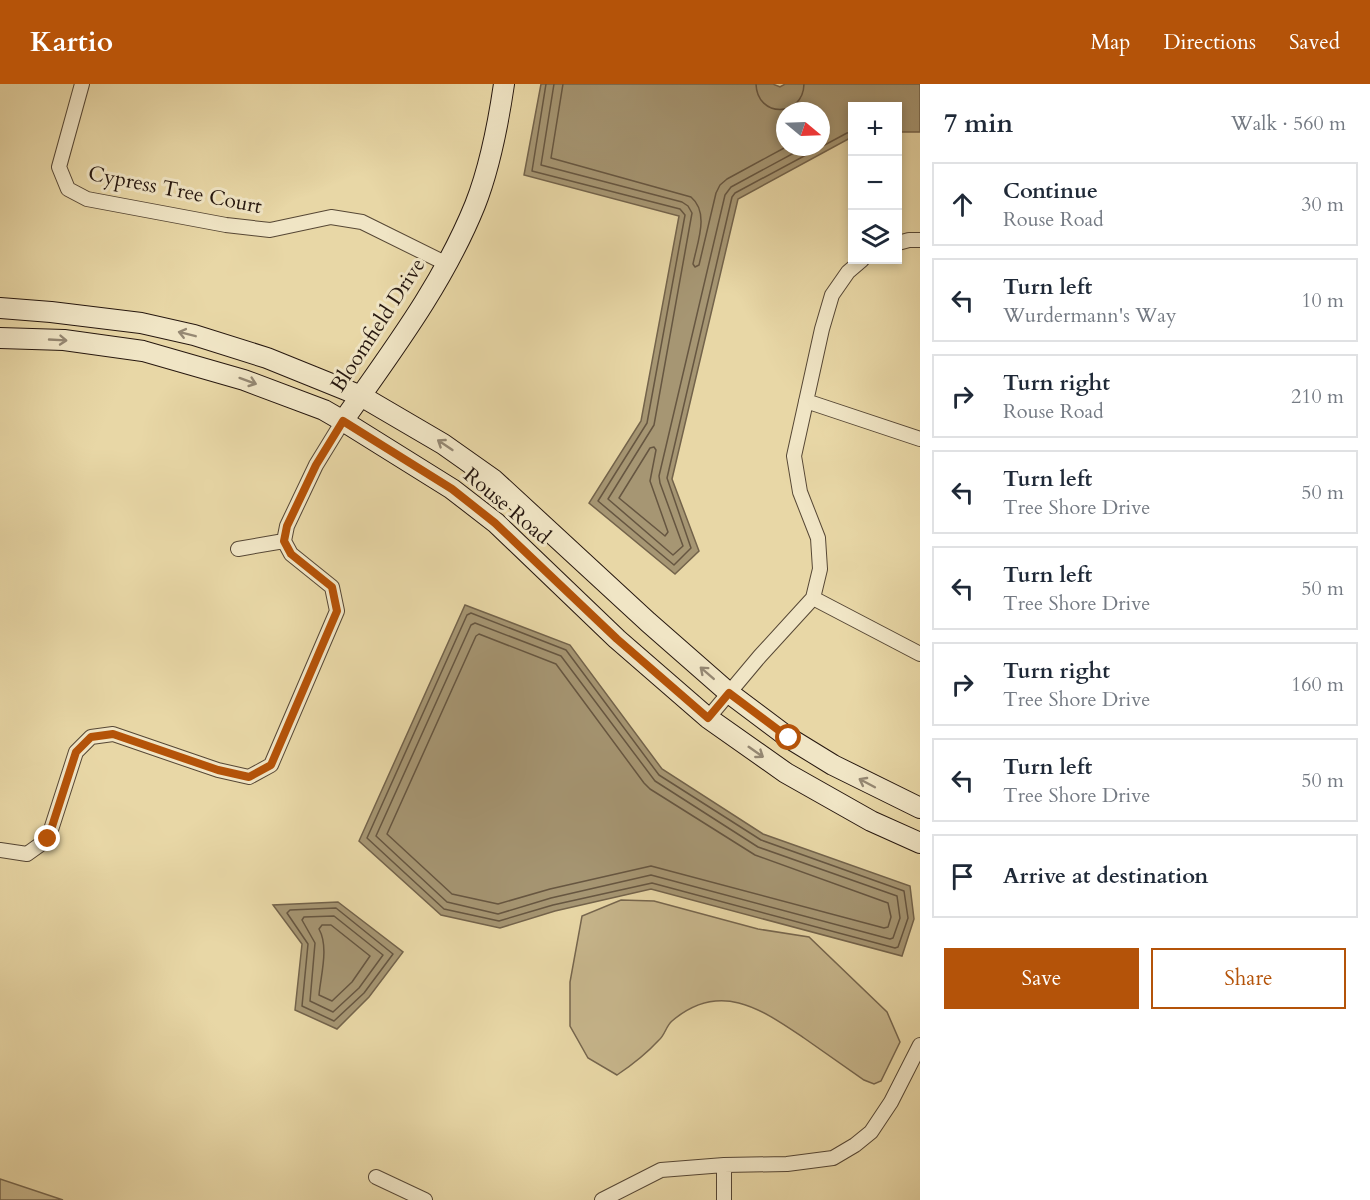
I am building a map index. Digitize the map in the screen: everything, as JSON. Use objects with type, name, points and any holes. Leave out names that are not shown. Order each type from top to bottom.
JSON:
[{"type":"street","name":"Cypress Tree Court","points":[[82,84],[59,168],[68,189],[87,198],[226,225],[270,230],[331,217],[362,222],[447,264]]},
{"type":"street","name":"Bloomfield Drive","points":[[343,421],[423,307],[447,264],[475,204],[489,160],[504,84]]},
{"type":"street","points":[[902,242],[920,240]]},
{"type":"street","points":[[708,718],[813,598],[819,569],[818,538],[800,492],[794,456],[822,329],[832,296],[848,272],[857,264]]},
{"type":"street","name":"Rouse Road","points":[[0,308],[141,323],[194,335],[267,358],[361,396],[443,444],[494,480],[729,693],[789,738],[833,765],[920,808]]},
{"type":"street","name":"Rouse Road","points":[[0,338],[64,340],[143,351],[244,380],[324,410],[452,489],[495,523],[617,639],[708,718],[786,773],[871,821],[920,843]]},
{"type":"street","points":[[806,401],[920,439]]},
{"type":"street","points":[[0,850],[27,854],[48,839],[76,752],[91,737],[113,734],[218,770],[249,777],[271,765],[337,611],[332,587],[291,554],[284,541],[287,526],[316,465],[343,421]]},
{"type":"street","points":[[238,549],[284,541]]},
{"type":"street","points":[[813,598],[920,654]]},
{"type":"street","points":[[602,1200],[662,1170],[810,1162],[833,1158],[871,1132],[885,1113],[920,1045]]},
{"type":"street","points":[[724,1165],[724,1200]]},
{"type":"street","points":[[376,1177],[425,1200]]},
{"type":"shaded area","points":[[621,900],[654,901],[758,929],[809,937],[887,1012],[900,1042],[881,1081],[874,1084],[864,1080],[772,1017],[740,1003],[724,1001],[707,1002],[690,1009],[672,1021],[654,1045],[617,1075],[588,1058],[570,1026],[570,982],[582,916]]},
{"type":"shaded area","points":[[0,1179],[63,1200],[0,1200]]},
{"type":"water","points":[[541,84],[773,84],[780,87],[785,84],[920,84],[920,132],[902,132],[902,102],[848,102],[848,139],[830,149],[830,102],[776,102],[776,156],[817,156],[738,199],[672,479],[699,551],[675,574],[589,503],[641,421],[679,216],[524,175]]},
{"type":"water","points":[[465,605],[570,645],[662,769],[763,834],[910,886],[914,919],[902,956],[651,889],[555,911],[500,928],[441,915],[359,841]]},
{"type":"water","points":[[338,902],[403,952],[369,997],[337,1029],[295,1010],[302,944],[273,905]]},
{"type":"route","points":[[48,839],[76,752],[91,737],[113,734],[218,770],[249,777],[271,765],[337,611],[332,587],[291,554],[284,541],[287,526],[316,465],[343,421],[452,489],[495,523],[617,639],[708,718],[729,693],[789,738]]}]
